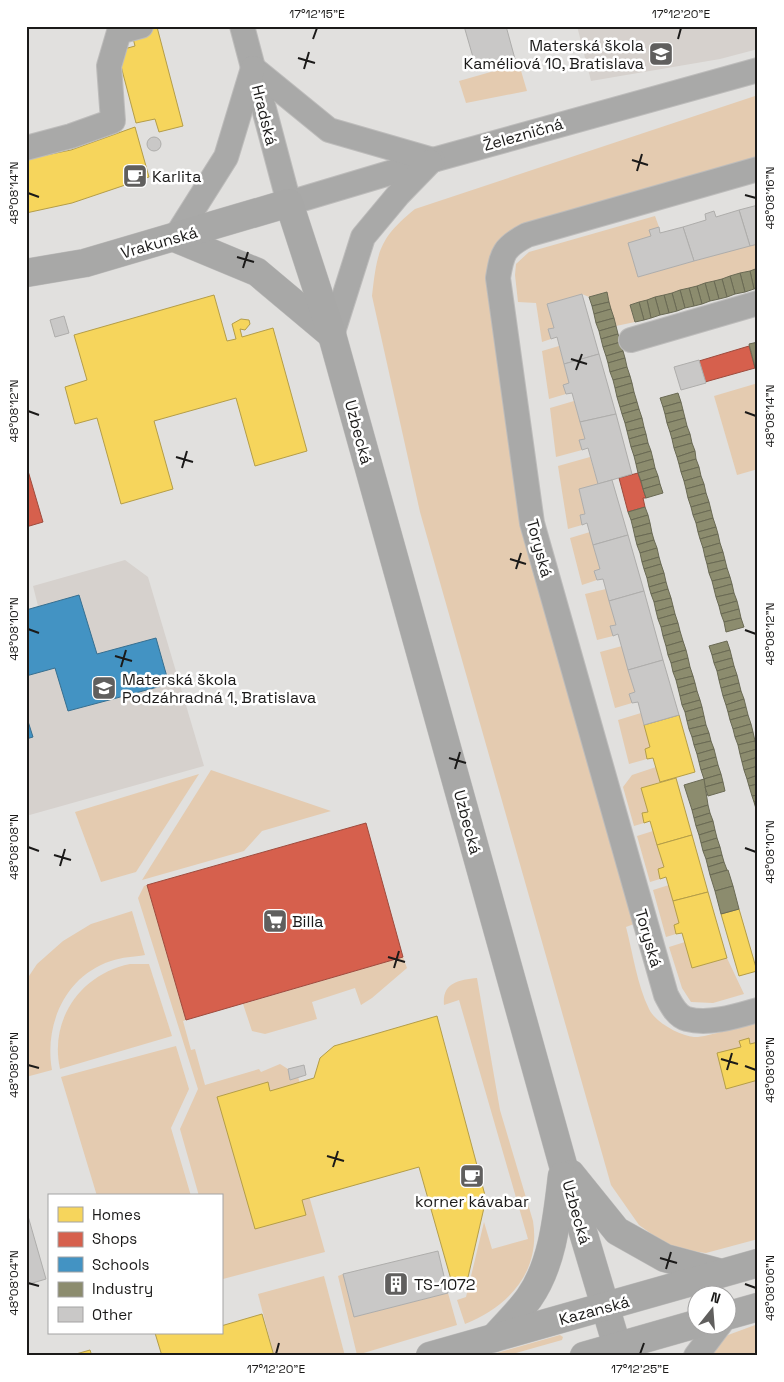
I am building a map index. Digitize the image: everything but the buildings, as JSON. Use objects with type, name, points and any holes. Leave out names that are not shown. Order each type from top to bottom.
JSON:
[{"type":"street","points":[[26,148],[71,136],[113,121],[109,66],[119,32],[141,26]]},
{"type":"street","name":"Hradská","points":[[242,26],[289,203]]},
{"type":"street","points":[[253,68],[329,130],[433,160],[398,195],[363,237],[332,334],[257,272],[175,238],[226,157],[253,68]]},
{"type":"street","name":"Železničná","points":[[289,203],[433,160],[758,70]]},
{"type":"street","name":"Toryská","points":[[758,169],[527,235],[513,243],[502,255],[498,278],[532,523],[666,995],[674,1010],[685,1019],[711,1020],[758,1010]]},
{"type":"street","name":"Vrakunská","points":[[26,273],[85,263],[289,203]]},
{"type":"street","name":"Uzbecká","points":[[289,203],[332,334],[563,1165],[619,1351]]},
{"type":"street","points":[[631,340],[758,304]]},
{"type":"street","points":[[563,1165],[617,1231],[664,1258],[722,1273]]},
{"type":"street","points":[[494,1338],[529,1298],[541,1276],[555,1228],[563,1165]]},
{"type":"street","name":"Kazanská","points":[[430,1356],[758,1263]]},
{"type":"street","points":[[736,1313],[758,1307]]},
{"type":"street","points":[[584,1356],[619,1351],[686,1328]]},
{"type":"street","points":[[696,1356],[712,1334]]},
{"type":"shaded area","name":"Materská škola Kaméliová 10, Bratislava","points":[[577,26],[758,26],[758,49],[720,59],[591,81]]},
{"type":"shaded area","points":[[519,64],[527,91],[466,103],[459,81]]},
{"type":"shaded area","points":[[758,95],[758,158],[522,225],[507,234],[496,245],[490,259],[488,277],[634,924],[626,927],[638,979],[645,999],[652,1014],[657,1019],[668,1028],[688,1036],[699,1037],[758,1021],[758,1239],[706,1253],[663,1247],[660,1240],[639,1225],[611,1185],[420,512],[372,296],[378,257],[382,247],[394,229],[415,209]]},
{"type":"shaded area","points":[[655,216],[659,227],[649,230],[651,236],[629,243],[638,277],[758,243],[758,269],[630,305],[635,322],[616,326],[606,292],[589,297],[582,294],[547,304],[554,328],[548,329],[551,339],[542,342],[536,303],[518,302],[515,275],[516,264],[529,252]]},
{"type":"shaded area","points":[[559,346],[569,383],[564,385],[566,394],[549,399],[542,351]]},
{"type":"shaded area","points":[[758,383],[758,469],[737,475],[714,396]]},
{"type":"shaded area","points":[[574,401],[585,439],[579,440],[582,450],[556,457],[550,408]]},
{"type":"shaded area","points":[[590,457],[598,484],[579,489],[585,514],[580,515],[582,525],[568,529],[558,466]]},
{"type":"shaded area","points":[[590,532],[600,569],[594,571],[597,580],[582,585],[570,538]]},
{"type":"shaded area","name":"Materská škola Podzáhradná 1, Bratislava","points":[[125,560],[148,577],[204,766],[26,816],[26,610],[38,606],[33,586]]},
{"type":"shaded area","points":[[606,589],[616,625],[610,626],[613,636],[597,640],[585,594]]},
{"type":"shaded area","points":[[622,646],[635,692],[629,694],[632,703],[615,708],[600,652]]},
{"type":"shaded area","points":[[641,713],[650,747],[645,750],[647,759],[629,764],[618,720]]},
{"type":"shaded area","points":[[656,767],[660,782],[641,788],[648,812],[642,813],[644,823],[634,826],[623,787],[632,775]]},
{"type":"shaded area","points":[[211,770],[331,811],[262,831],[244,851],[142,880]]},
{"type":"shaded area","points":[[199,774],[136,872],[101,882],[75,812]]},
{"type":"shaded area","points":[[653,831],[664,867],[658,869],[660,879],[650,882],[637,836]]},
{"type":"shaded area","points":[[147,885],[186,1020],[183,1021],[191,1050],[195,1049],[205,1085],[259,1069],[261,1072],[280,1064],[288,1069],[290,1079],[298,1077],[305,1099],[274,1102],[268,1082],[218,1097],[300,1195],[304,1178],[325,1252],[223,1279],[222,1194],[198,1194],[180,1129],[198,1089],[138,898],[144,886]]},
{"type":"shaded area","points":[[669,885],[679,923],[674,925],[676,934],[666,937],[653,890]]},
{"type":"shaded area","points":[[132,911],[145,955],[111,961],[95,968],[81,978],[61,1004],[55,1020],[51,1036],[52,1070],[26,1077],[27,979],[37,964],[63,941],[91,924]]},
{"type":"shaded area","points":[[685,942],[692,968],[727,958],[744,994],[713,1003],[691,1002],[682,988],[669,947]]},
{"type":"shaded area","points":[[403,957],[407,968],[361,1005],[355,988],[312,1002],[317,1019],[265,1034],[252,1031],[243,1004]]},
{"type":"shaded area","points":[[130,964],[149,964],[172,1036],[60,1069],[59,1033],[64,1016],[72,1002],[83,988],[97,978],[112,969]]},
{"type":"shaded area","points":[[477,978],[500,1110],[533,1221],[534,1239],[532,1256],[527,1271],[518,1285],[508,1297],[495,1307],[465,1324],[457,1300],[466,1297],[484,1222],[492,1249],[528,1239],[459,1000],[444,1005],[444,998],[449,987],[464,980]]},
{"type":"shaded area","points":[[176,1046],[189,1089],[171,1128],[190,1194],[96,1194],[61,1077]]},
{"type":"shaded area","points":[[343,1274],[354,1317],[448,1293],[457,1325],[357,1355],[338,1276]]},
{"type":"shaded area","points":[[324,1276],[345,1356],[274,1356],[258,1294]]},
{"type":"shaded area","points":[[758,1324],[758,1351],[748,1356],[705,1356],[728,1335],[736,1334],[736,1332]]},
{"type":"shaded area","points":[[560,1335],[563,1337],[562,1340],[505,1356],[486,1356]]},
{"type":"place","name":"Materská škola Kaméliová 10, Bratislava","points":[[661,54]]},
{"type":"place","name":"Karlita","points":[[135,176]]},
{"type":"place","name":"Materská škola Podzáhradná 1, Bratislava","points":[[104,688]]},
{"type":"place","name":"Billa","points":[[275,921]]},
{"type":"place","name":"korner kávabar","points":[[472,1176]]},
{"type":"place","name":"TS-1072","points":[[396,1284]]}]
